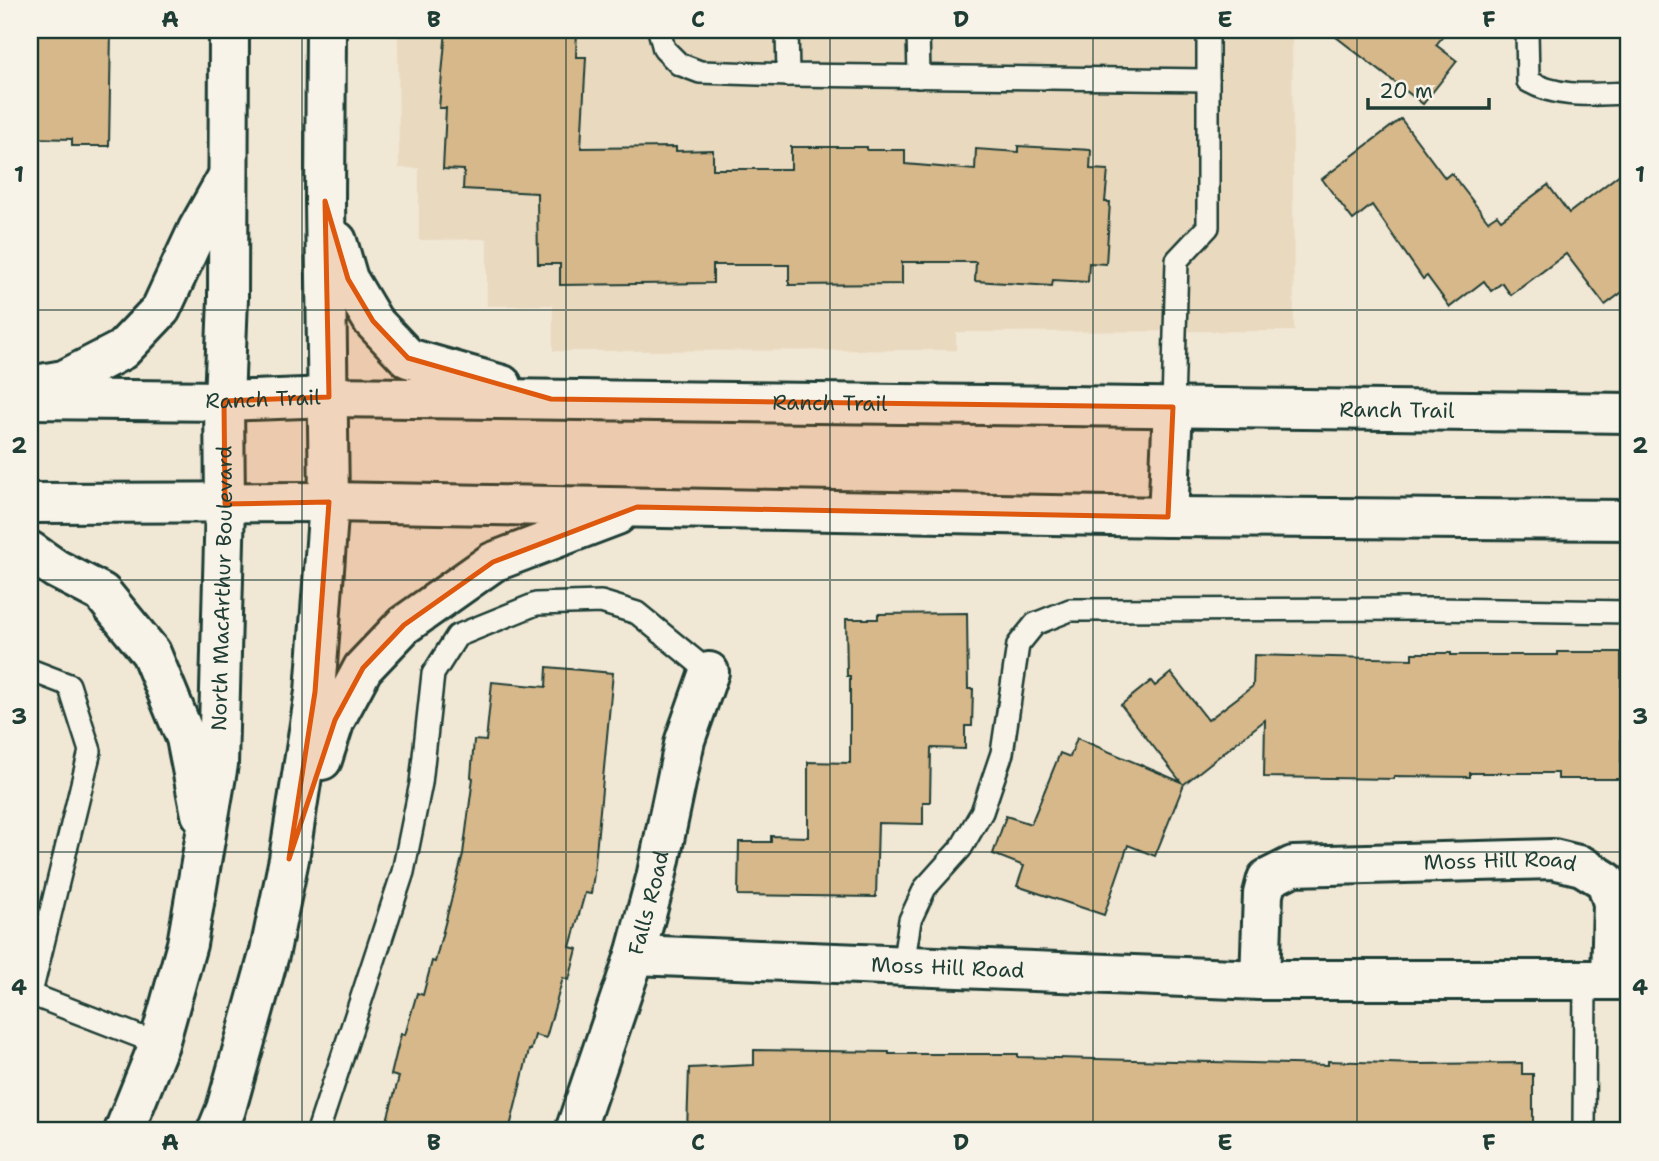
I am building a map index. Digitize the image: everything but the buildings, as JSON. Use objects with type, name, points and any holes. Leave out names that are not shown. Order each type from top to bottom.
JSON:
[{"type":"main road","name":"North MacArthur Boulevard","points":[[124,1131],[159,1044],[187,944],[218,764],[225,504],[229,30]]},
{"type":"main road","points":[[217,1131],[226,1109],[270,951],[289,859],[315,692],[329,502],[326,30]]},
{"type":"main road","points":[[30,386],[64,380],[122,350],[161,309],[198,229],[229,175]]},
{"type":"main road","points":[[325,201],[348,278],[373,321],[408,358],[551,399]]},
{"type":"main road","name":"Ranch Trail","points":[[30,399],[224,401],[329,397],[1629,412]]},
{"type":"main road","points":[[1168,517],[1173,407]]},
{"type":"main road","points":[[30,503],[329,502],[1168,517],[1629,520]]},
{"type":"main road","points":[[289,859],[335,720],[363,668],[404,625],[493,562],[637,507]]},
{"type":"main road","points":[[30,551],[56,569],[102,593],[151,653],[187,738],[206,837]]},
{"type":"main road","name":"Falls Road","points":[[575,1131],[635,955],[656,878],[685,740],[709,672]]},
{"type":"main road","name":"Moss Hill Road","points":[[635,955],[1260,980],[1609,979],[1613,903],[1606,881],[1582,866],[1553,859],[1293,866],[1267,879],[1263,894],[1260,980]]},
{"type":"lane","points":[[659,30],[664,48],[671,56],[679,64],[701,72],[1208,80]]},
{"type":"lane","points":[[787,30],[788,75]]},
{"type":"lane","points":[[918,30],[919,77]]},
{"type":"lane","points":[[1173,407],[1177,260],[1208,227],[1208,30]]},
{"type":"lane","points":[[1527,30],[1528,81],[1542,89],[1569,94],[1629,93]]},
{"type":"lane","points":[[318,1131],[403,872],[421,783],[433,674],[457,636],[537,604],[601,602],[637,613],[709,672]]},
{"type":"lane","points":[[904,966],[910,919],[925,888],[961,848],[982,812],[1002,752],[1018,645],[1035,625],[1070,610],[1629,611]]},
{"type":"lane","points":[[30,670],[69,685],[90,751],[30,995],[159,1044]]},
{"type":"lane","points":[[1584,1131],[1609,979]]},
{"type":"highlighted area","points":[[325,201],[348,279],[373,321],[408,358],[551,399],[1173,407],[1168,517],[637,507],[493,562],[404,625],[363,668],[335,720],[289,859],[315,692],[329,502],[225,504],[224,401],[329,397]]},
{"type":"shaded area","points":[[398,30],[1292,30],[1294,331],[956,332],[956,350],[553,351],[553,305],[487,306],[487,239],[419,240],[419,168],[399,168]]}]
